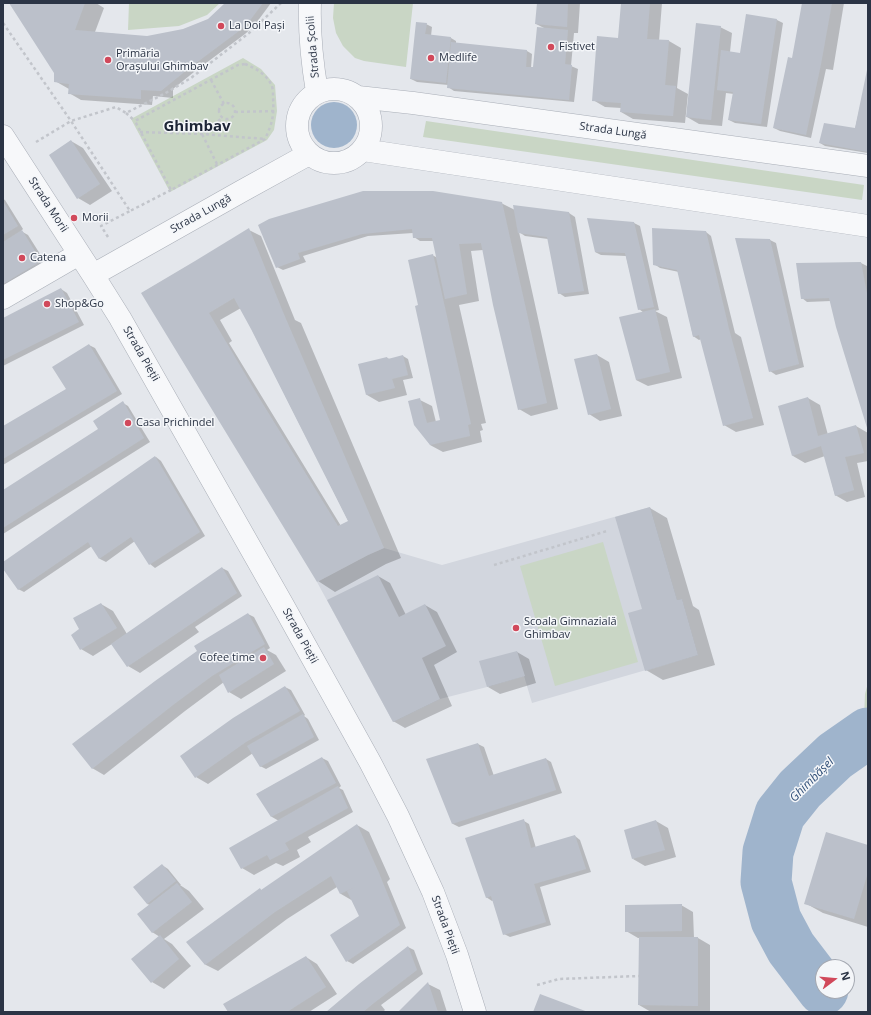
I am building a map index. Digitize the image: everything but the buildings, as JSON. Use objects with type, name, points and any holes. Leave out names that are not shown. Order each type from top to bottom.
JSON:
[{"type":"street","name":"Strada Școlii","points":[[310,3],[310,35],[317,92]]},
{"type":"street","points":[[328,88],[338,88],[349,91],[358,97],[366,106],[371,117],[372,128],[369,140],[363,150],[354,158],[343,162],[331,163],[319,160],[309,154],[299,139],[296,120],[300,109],[307,99],[317,92],[328,88]]},
{"type":"street","name":"Strada Lungă","points":[[358,97],[868,166]]},
{"type":"street","name":"Strada Morii","points":[[3,136],[93,275]]},
{"type":"street","points":[[363,150],[868,226]]},
{"type":"street","name":"Strada Lungă","points":[[93,275],[309,154]]},
{"type":"street","points":[[3,298],[79,254]]},
{"type":"street","name":"Strada Pieții","points":[[93,275],[152,373],[363,748],[395,809],[433,892],[457,955],[475,1012]]},
{"type":"path","points":[[126,113],[164,94],[191,78],[249,33],[281,3]]},
{"type":"path","points":[[3,23],[130,211]]},
{"type":"path","points":[[122,258],[101,226],[265,139],[271,125],[274,111],[272,85],[262,73],[253,67],[244,64],[238,65],[135,121]]},
{"type":"path","points":[[211,80],[224,104]]},
{"type":"path","points":[[224,104],[231,105],[235,112]]},
{"type":"path","points":[[222,118],[219,110],[224,104]]},
{"type":"path","points":[[15,154],[70,121],[116,107],[135,121],[171,190]]},
{"type":"path","points":[[235,112],[274,111]]},
{"type":"path","points":[[202,134],[222,118],[231,118],[235,112]]},
{"type":"path","points":[[140,132],[202,134],[265,139]]},
{"type":"path","points":[[202,134],[217,164]]},
{"type":"path","points":[[494,564],[607,530]]},
{"type":"path","points":[[537,985],[559,979],[639,976]]},
{"type":"shaded area","name":"Scoala Gimnazială Ghimbav","points":[[650,507],[677,600],[682,599],[698,655],[532,703],[524,676],[440,699],[393,722],[317,582],[384,548],[442,565]]},
{"type":"green space","points":[[129,3],[220,3],[207,15],[179,26],[128,30]]},
{"type":"green space","points":[[334,3],[413,3],[406,67],[364,61],[355,58],[343,46],[336,33],[333,18]]},
{"type":"green space","points":[[243,58],[261,69],[275,85],[277,111],[274,130],[267,140],[170,192],[131,119]]},
{"type":"green space","points":[[426,121],[864,185],[862,200],[423,137]]},
{"type":"green space","points":[[603,542],[638,662],[555,686],[520,566]]},
{"type":"green space","points":[[868,683],[868,739],[864,719],[865,694]]},
{"type":"water","points":[[334,102],[347,106],[353,112],[357,125],[353,138],[347,144],[334,148],[321,144],[315,138],[311,125],[315,112],[321,106]]},
{"type":"waterway","name":"Ghimbășel","points":[[815,980],[791,948],[776,920],[766,882],[768,852],[780,814],[800,789],[835,756],[868,733]]},
{"type":"place","name":"La Doi Pași","points":[[221,26]]},
{"type":"place","name":"Fistivet","points":[[551,47]]},
{"type":"place","name":"Medlife","points":[[431,58]]},
{"type":"place","name":"Primăria Orașului Ghimbav","points":[[108,60]]},
{"type":"place","name":"Morii","points":[[74,218]]},
{"type":"place","name":"Catena","points":[[22,258]]},
{"type":"place","name":"Shop&Go","points":[[47,304]]},
{"type":"place","name":"Casa Prichindel","points":[[128,423]]},
{"type":"place","name":"Scoala Gimnazială Ghimbav","points":[[516,628]]},
{"type":"place","name":"Cofee time","points":[[263,658]]},
{"type":"district","name":"Ghimbav","points":[[197,127]]}]
